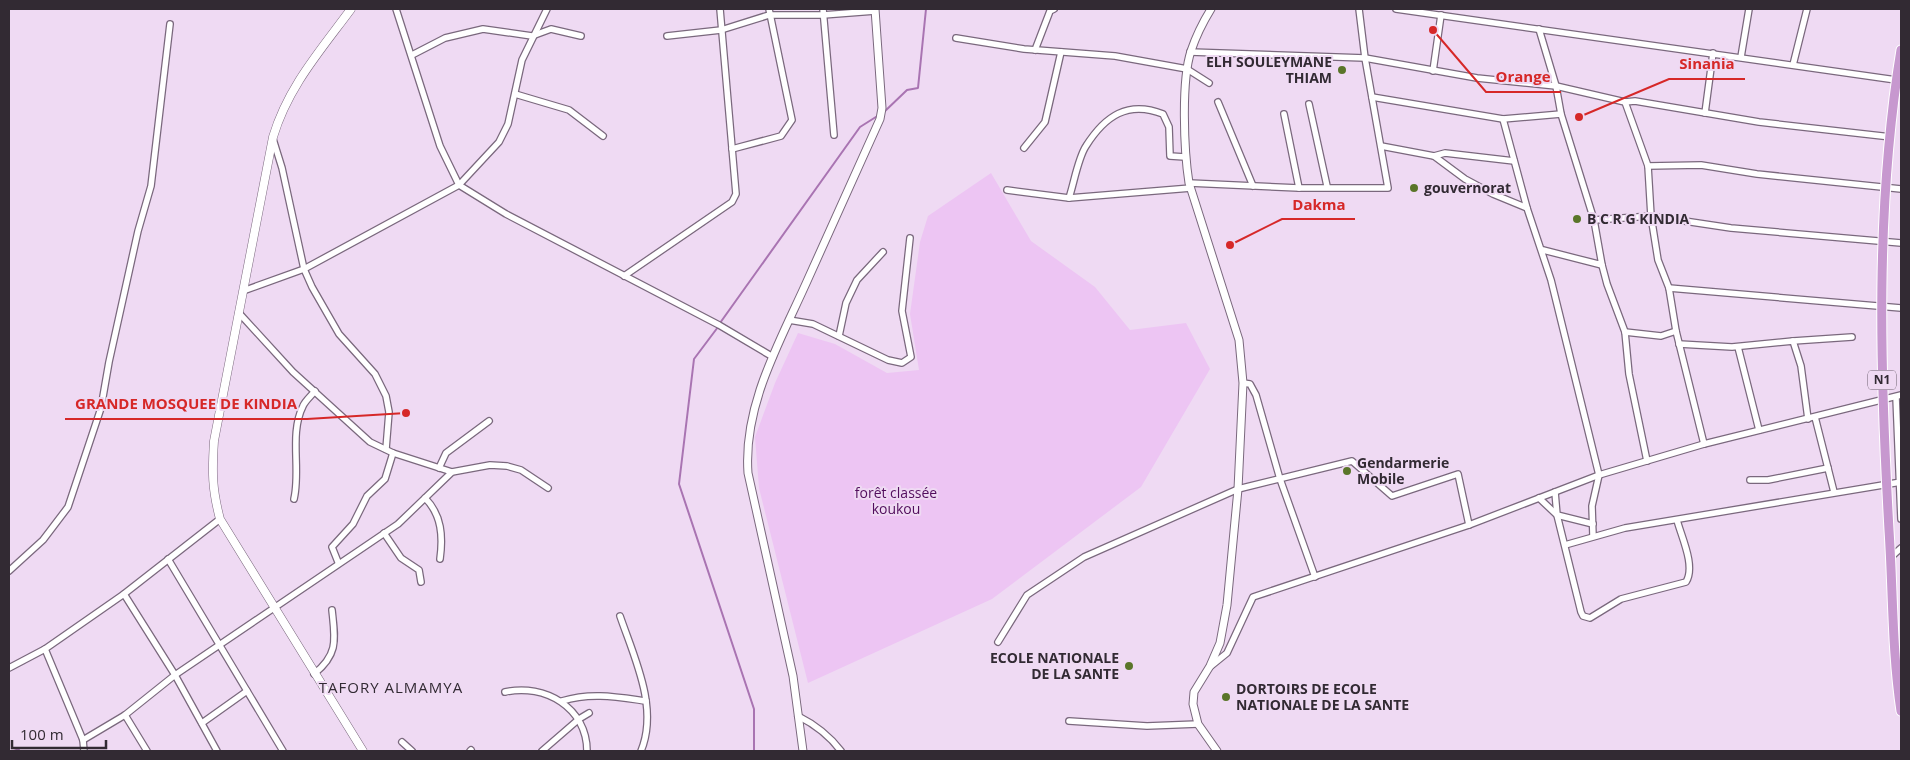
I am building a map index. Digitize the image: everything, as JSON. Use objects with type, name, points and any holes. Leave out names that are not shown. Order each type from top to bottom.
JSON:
[{"type":"highway","name":"N1","points":[[1901,50],[1896,80],[1886,188],[1881,305],[1882,400],[1886,483],[1901,711]]},
{"type":"main road","points":[[351,9],[293,88],[280,112],[273,137],[214,441],[213,492],[220,519],[363,751]]},
{"type":"street","points":[[396,9],[440,146],[458,185],[506,214],[719,325],[773,357]]},
{"type":"street","points":[[243,291],[304,269],[458,185],[499,142],[508,124],[522,60],[532,36],[548,9]]},
{"type":"street","points":[[624,276],[732,202],[736,194],[720,9]]},
{"type":"street","points":[[1035,50],[1050,11],[1054,9]]},
{"type":"street","points":[[1211,9],[1200,27],[1190,52],[1187,69],[1185,157],[1190,186],[1239,340],[1243,383],[1238,489],[1227,605],[1220,643],[1210,666],[1194,692],[1193,704],[1198,724],[1217,751]]},
{"type":"street","points":[[1007,190],[1069,198],[1190,186],[1388,188],[1365,58],[1359,9]]},
{"type":"street","points":[[1396,9],[1896,80]]},
{"type":"street","points":[[1741,57],[1749,9]]},
{"type":"street","points":[[1793,65],[1806,9]]},
{"type":"street","points":[[667,36],[721,30],[769,12],[875,10],[882,108],[880,119],[773,357],[750,421],[746,449],[748,473],[793,676],[803,751]]},
{"type":"street","points":[[732,149],[781,136],[792,120],[769,12]]},
{"type":"street","points":[[823,12],[834,135]]},
{"type":"street","points":[[1433,71],[1441,15]]},
{"type":"street","points":[[9,571],[43,540],[68,507],[101,408],[128,278],[151,186],[170,24]]},
{"type":"street","points":[[412,54],[445,38],[483,29],[532,36],[551,29],[581,36]]},
{"type":"street","points":[[1539,29],[1556,86],[1561,114],[1594,220],[1607,284],[1625,332],[1629,374],[1647,461]]},
{"type":"street","points":[[956,38],[1035,50],[1116,56],[1187,69],[1209,83]]},
{"type":"street","points":[[1024,148],[1045,122],[1061,52]]},
{"type":"street","points":[[1190,52],[1365,58],[1433,71],[1556,86],[1625,102],[1635,101],[1759,122],[1891,137]]},
{"type":"street","points":[[1705,113],[1713,53]]},
{"type":"street","points":[[515,94],[569,110],[603,136]]},
{"type":"street","points":[[1372,97],[1503,119],[1561,114]]},
{"type":"street","points":[[1218,102],[1254,186]]},
{"type":"street","points":[[1625,102],[1648,166],[1651,216],[1658,260],[1670,288],[1676,332],[1704,444]]},
{"type":"street","points":[[1308,104],[1327,186]]},
{"type":"street","points":[[1069,198],[1085,147],[1115,114],[1127,109],[1150,109],[1163,114],[1169,127],[1170,156],[1185,157]]},
{"type":"street","points":[[1284,114],[1298,188]]},
{"type":"street","points":[[1503,119],[1527,208],[1543,250],[1565,331],[1599,475],[1592,506],[1593,536]]},
{"type":"street","points":[[273,137],[282,168],[304,269],[339,334],[375,374],[386,396],[389,412],[386,449]]},
{"type":"street","points":[[1380,146],[1434,156],[1472,183],[1527,208]]},
{"type":"street","points":[[1434,156],[1445,153],[1514,161]]},
{"type":"street","points":[[1648,166],[1701,165],[1757,174],[1901,189]]},
{"type":"street","points":[[1594,220],[1651,216],[1731,228],[1901,243]]},
{"type":"street","points":[[790,320],[814,324],[888,360],[902,363],[911,358],[902,311],[910,238]]},
{"type":"street","points":[[1543,250],[1602,265]]},
{"type":"street","points":[[838,336],[846,304],[857,280],[883,252]]},
{"type":"street","points":[[1670,288],[1901,308]]},
{"type":"street","points":[[239,313],[293,372],[370,442],[393,453],[452,472],[490,465],[507,466],[521,470],[548,488]]},
{"type":"street","points":[[1625,332],[1661,336],[1676,332]]},
{"type":"street","points":[[1679,344],[1738,347],[1793,340],[1852,338]]},
{"type":"street","points":[[1793,340],[1801,366],[1811,418],[1834,492]]},
{"type":"street","points":[[1738,347],[1759,430]]},
{"type":"street","points":[[1243,383],[1250,384],[1256,395],[1280,479],[1315,577]]},
{"type":"street","points":[[294,499],[298,483],[298,422],[303,406],[315,391]]},
{"type":"street","points":[[1210,666],[1227,653],[1253,597],[1368,557],[1469,525],[1599,475],[1704,444],[1899,396],[1901,519]]},
{"type":"street","points":[[440,468],[446,453],[489,421]]},
{"type":"street","points":[[338,562],[332,547],[353,524],[367,496],[385,479],[393,453]]},
{"type":"street","points":[[998,642],[1027,596],[1084,557],[1238,489],[1352,461],[1392,496],[1458,474],[1469,525]]},
{"type":"street","points":[[1750,480],[1768,480],[1828,468]]},
{"type":"street","points":[[83,740],[126,715],[175,675],[338,562],[398,524],[452,472]]},
{"type":"street","points":[[1565,545],[1593,536],[1677,520],[1900,482]]},
{"type":"street","points":[[1555,492],[1557,515],[1581,612],[1583,616],[1590,618],[1621,599],[1686,582],[1689,577],[1689,564],[1677,520]]},
{"type":"street","points":[[425,498],[436,512],[443,540],[440,559]]},
{"type":"street","points":[[1539,498],[1557,515],[1593,524]]},
{"type":"street","points":[[10,665],[45,649],[124,594],[220,519]]},
{"type":"street","points":[[384,533],[401,558],[419,570],[421,582]]},
{"type":"street","points":[[1891,557],[1901,548]]},
{"type":"street","points":[[168,559],[283,751]]},
{"type":"street","points":[[124,594],[175,675],[217,751]]},
{"type":"street","points":[[314,674],[326,665],[335,646],[332,610]]},
{"type":"street","points":[[620,616],[640,672],[646,702],[647,730],[641,751]]},
{"type":"street","points":[[45,649],[83,740],[84,751]]},
{"type":"street","points":[[505,692],[526,689],[545,693],[562,701],[579,719],[587,736],[587,749],[593,751]]},
{"type":"street","points":[[202,723],[248,691]]},
{"type":"street","points":[[562,701],[579,696],[598,695],[646,702]]},
{"type":"street","points":[[542,751],[579,719],[589,713]]},
{"type":"street","points":[[126,715],[147,751]]},
{"type":"street","points":[[798,716],[831,737],[841,751]]},
{"type":"street","points":[[1069,722],[1146,726],[1198,724]]},
{"type":"street","points":[[402,742],[412,751]]},
{"type":"green space","name":"forêt classée koukou","points":[[991,173],[1031,241],[1095,287],[1130,330],[1186,323],[1210,369],[1141,487],[992,599],[808,683],[759,488],[755,437],[775,383],[798,333],[835,344],[887,373],[919,370],[910,314],[920,242],[928,216]]},
{"type":"waterway","points":[[883,113],[907,90],[918,88],[926,9]]},
{"type":"waterway","points":[[720,323],[860,127],[879,115]]},
{"type":"waterway","points":[[718,327],[694,359],[679,484],[754,709],[754,751]]},
{"type":"waterway","points":[[14,751],[19,749]]},
{"type":"place","name":"Orange","points":[[1433,30]]},
{"type":"place","name":"ELH SOULEYMANE THIAM","points":[[1342,70]]},
{"type":"place","name":"Sinania","points":[[1579,117]]},
{"type":"place","name":"gouvernorat","points":[[1414,188]]},
{"type":"place","name":"B C R G KINDIA","points":[[1577,219]]},
{"type":"place","name":"Dakma","points":[[1230,245]]},
{"type":"place","name":"GRANDE MOSQUEE DE KINDIA","points":[[406,413]]},
{"type":"place","name":"Gendarmerie Mobile","points":[[1347,471]]},
{"type":"place","name":"ECOLE NATIONALE DE LA SANTE","points":[[1129,666]]},
{"type":"place","name":"DORTOIRS DE ECOLE NATIONALE DE LA SANTE","points":[[1226,697]]},
{"type":"district","name":"TAFORY ALMAMYA","points":[[391,688]]}]
